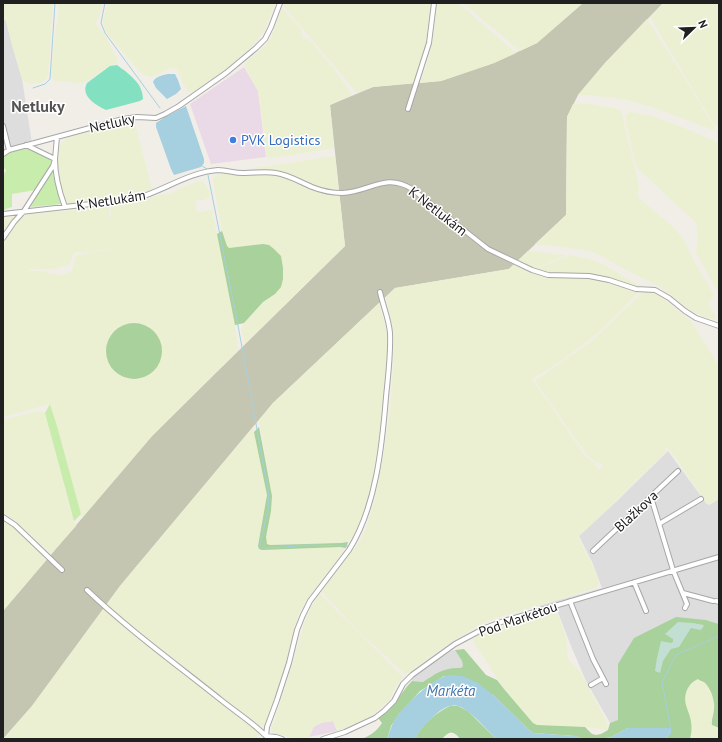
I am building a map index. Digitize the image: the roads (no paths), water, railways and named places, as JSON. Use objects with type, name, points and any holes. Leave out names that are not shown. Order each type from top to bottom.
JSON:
[{"type":"street","name":"Netluky","points":[[3,154],[9,150],[26,145],[123,119],[137,117],[156,118],[165,114],[226,73],[260,44],[271,27],[280,3]]},
{"type":"street","points":[[408,108],[429,43],[434,3]]},
{"type":"street","points":[[3,126],[9,150]]},
{"type":"street","points":[[57,136],[55,172],[59,192],[65,207]]},
{"type":"street","points":[[26,145],[55,159]]},
{"type":"street","points":[[3,238],[24,211],[53,166],[55,159]]},
{"type":"street","name":"K Netlukám","points":[[3,214],[135,199],[149,195],[190,177],[219,170],[245,174],[260,172],[278,173],[318,189],[336,193],[356,192],[384,182],[396,182],[404,184],[412,189],[488,249],[532,270],[548,275],[589,276],[609,280],[636,289],[652,289],[669,298],[696,318],[719,326]]},
{"type":"street","points":[[265,738],[267,727],[278,700],[302,616],[310,601],[349,550],[354,541],[363,523],[375,480],[383,433],[390,355],[389,324],[380,292]]},
{"type":"street","name":"Blažkova","points":[[593,551],[678,471]]},
{"type":"street","points":[[651,497],[673,570],[687,604],[685,608]]},
{"type":"street","points":[[659,524],[701,499]]},
{"type":"street","points":[[3,517],[15,525],[62,570]]},
{"type":"street","name":"Pod Markétou","points":[[323,739],[345,732],[375,718],[394,701],[403,684],[412,675],[455,644],[485,628],[719,557]]},
{"type":"street","points":[[634,582],[646,611]]},
{"type":"street","points":[[87,590],[116,617],[257,728],[265,738]]},
{"type":"street","points":[[683,593],[716,601]]},
{"type":"street","points":[[570,601],[590,651],[606,684]]},
{"type":"street","points":[[591,685],[603,678]]},
{"type":"street","points":[[265,738],[276,737],[282,739]]},
{"type":"water","points":[[168,74],[175,74],[181,89],[167,99],[156,88],[153,82],[157,78]]},
{"type":"water","points":[[186,106],[204,159],[204,163],[201,167],[174,175],[156,127],[156,123]]},
{"type":"water","name":"Markéta","points":[[450,675],[463,676],[478,683],[493,695],[533,733],[575,736],[583,739],[496,739],[468,711],[458,706],[451,706],[435,715],[419,732],[415,739],[387,739],[395,720],[409,703],[429,685]]},
{"type":"water","points":[[628,728],[671,728],[667,739],[601,739],[611,737]]},
{"type":"waterway","points":[[33,88],[45,84],[50,79],[55,3]]},
{"type":"waterway","points":[[105,3],[101,23],[105,33],[160,108]]},
{"type":"waterway","points":[[202,166],[207,169]]},
{"type":"waterway","points":[[208,175],[237,320],[269,495],[268,510],[260,545],[262,548],[307,545],[348,546]]},
{"type":"waterway","points":[[668,734],[670,735],[671,730],[662,682],[676,655],[719,636]]},
{"type":"place","name":"PVK Logistics","points":[[233,140]]},
{"type":"district","name":"Netluky","points":[[38,106]]}]
